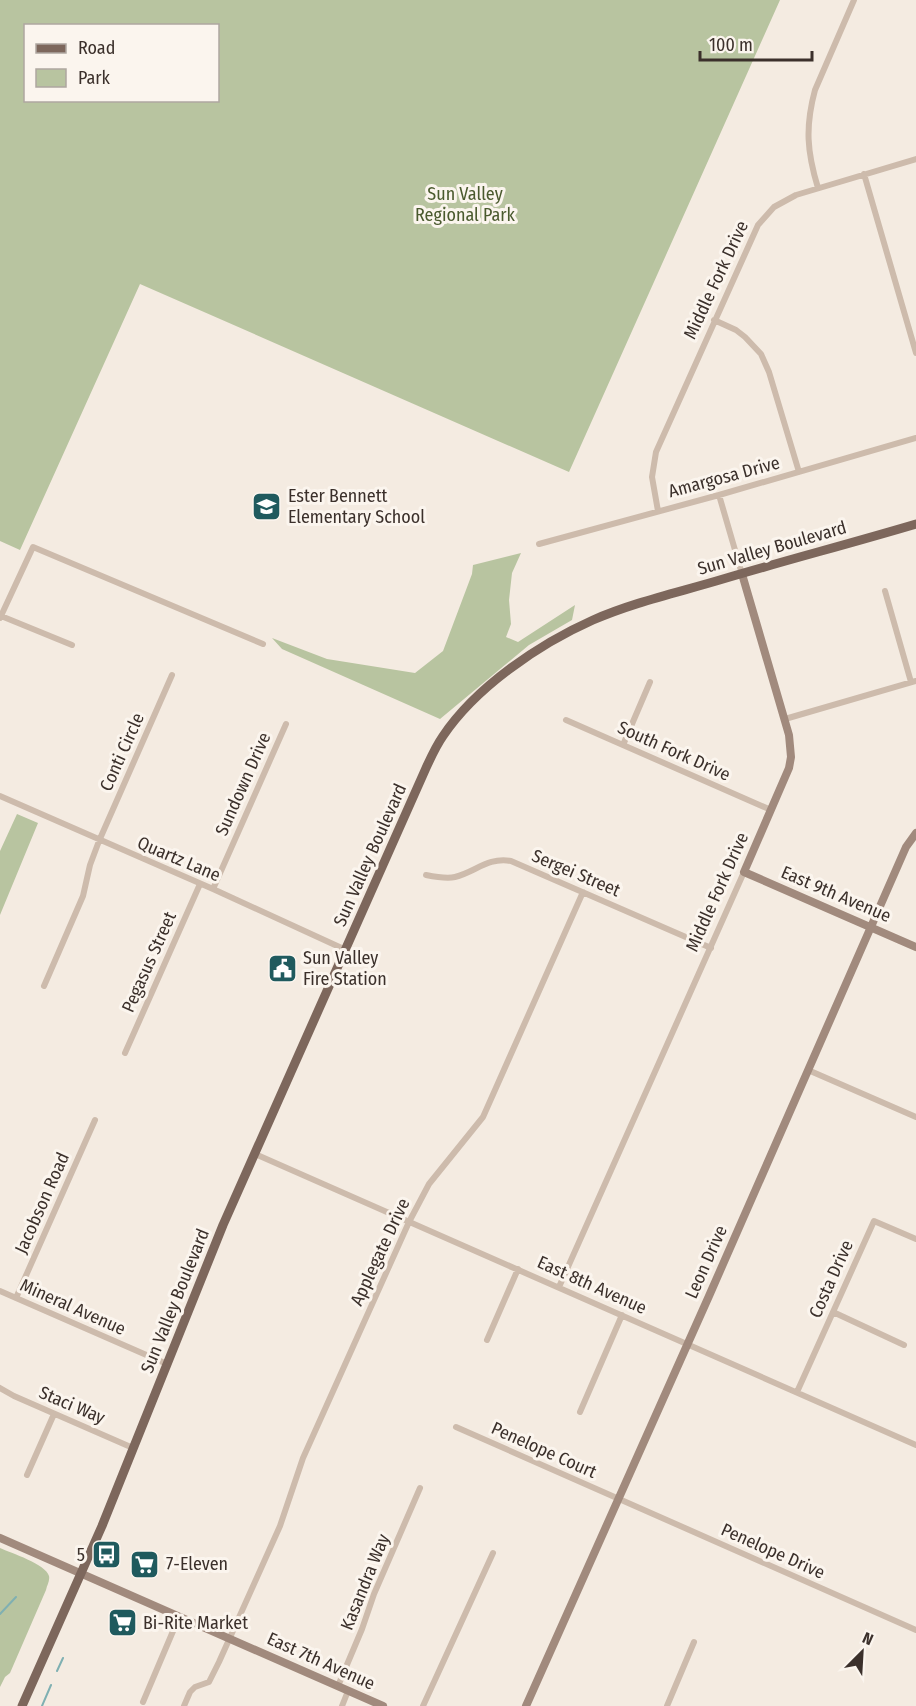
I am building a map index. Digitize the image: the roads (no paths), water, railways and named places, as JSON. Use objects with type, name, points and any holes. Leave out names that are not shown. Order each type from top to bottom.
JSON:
[{"type":"main road","name":"Sun Valley Boulevard","points":[[22,1706],[81,1574],[214,1246],[431,756],[448,728],[477,697],[530,656],[579,627],[617,611],[916,524]]},
{"type":"street","points":[[818,188],[808,151],[807,135],[811,105],[815,90],[854,0]]},
{"type":"street","name":"Middle Fork Drive","points":[[658,511],[652,477],[656,452],[758,225],[774,207],[786,199],[916,159]]},
{"type":"street","points":[[864,174],[916,353]]},
{"type":"street","points":[[714,320],[745,337],[761,354],[770,372],[799,472]]},
{"type":"street","name":"Amargosa Drive","points":[[539,544],[916,438]]},
{"type":"street","name":"Middle Fork Drive","points":[[559,1287],[789,768],[791,757],[789,735],[719,495]]},
{"type":"street","points":[[72,645],[0,617],[33,547],[263,644]]},
{"type":"street","points":[[784,719],[914,681],[885,591]]},
{"type":"street","name":"Conti Circle","points":[[44,987],[83,896],[90,865],[99,841],[172,675]]},
{"type":"street","points":[[623,745],[650,682]]},
{"type":"street","name":"South Fork Drive","points":[[566,720],[771,810]]},
{"type":"street","name":"Sundown Drive","points":[[213,889],[286,724]]},
{"type":"street","name":"Quartz Lane","points":[[0,796],[346,950]]},
{"type":"street","name":"Leon Drive","points":[[526,1706],[688,1344],[870,927],[906,847],[916,832]]},
{"type":"street","name":"Sergei Street","points":[[426,875],[443,878],[458,876],[488,862],[511,861],[711,948]]},
{"type":"street","name":"East 9th Avenue","points":[[744,872],[916,947]]},
{"type":"street","name":"Pegasus Street","points":[[125,1053],[200,884]]},
{"type":"street","name":"Applegate Drive","points":[[184,1706],[190,1692],[195,1687],[209,1682],[286,1511],[303,1458],[409,1222],[429,1184],[483,1117],[583,892]]},
{"type":"street","points":[[808,1070],[916,1117]]},
{"type":"street","name":"Jacobson Road","points":[[16,1298],[95,1120]]},
{"type":"street","name":"East 8th Avenue","points":[[255,1154],[916,1444]]},
{"type":"street","name":"Costa Drive","points":[[796,1392],[874,1221],[916,1239]]},
{"type":"street","points":[[487,1340],[518,1269]]},
{"type":"street","name":"Mineral Avenue","points":[[0,1291],[167,1364]]},
{"type":"street","points":[[833,1312],[904,1345]]},
{"type":"street","points":[[580,1412],[622,1315]]},
{"type":"street","name":"Staci Way","points":[[0,1388],[133,1448]]},
{"type":"street","points":[[27,1475],[54,1414]]},
{"type":"street","name":"Penelope Court","points":[[456,1427],[618,1500]]},
{"type":"street","name":"Kasandra Way","points":[[338,1686],[374,1594],[420,1488]]},
{"type":"street","name":"Penelope Drive","points":[[618,1500],[916,1630]]},
{"type":"street","name":"East 7th Avenue","points":[[0,1538],[383,1706]]},
{"type":"street","points":[[423,1706],[493,1553]]},
{"type":"street","points":[[143,1702],[179,1617]]},
{"type":"street","points":[[667,1706],[694,1642]]},
{"type":"street","points":[[342,1706],[348,1691]]},
{"type":"waterway","points":[[0,1614],[16,1597]]},
{"type":"waterway","points":[[57,1671],[63,1658]]},
{"type":"waterway","points":[[42,1706],[51,1685]]},
{"type":"place","name":"Ester Bennett Elementary School","points":[[267,506]]},
{"type":"place","name":"Sun Valley Fire Station","points":[[282,968]]},
{"type":"place","name":"5","points":[[106,1555]]},
{"type":"place","name":"7-Eleven","points":[[145,1564]]},
{"type":"place","name":"Bi-Rite Market","points":[[122,1623]]},
{"type":"park label","name":"Sun Valley Regional Park","points":[[465,204]]}]
